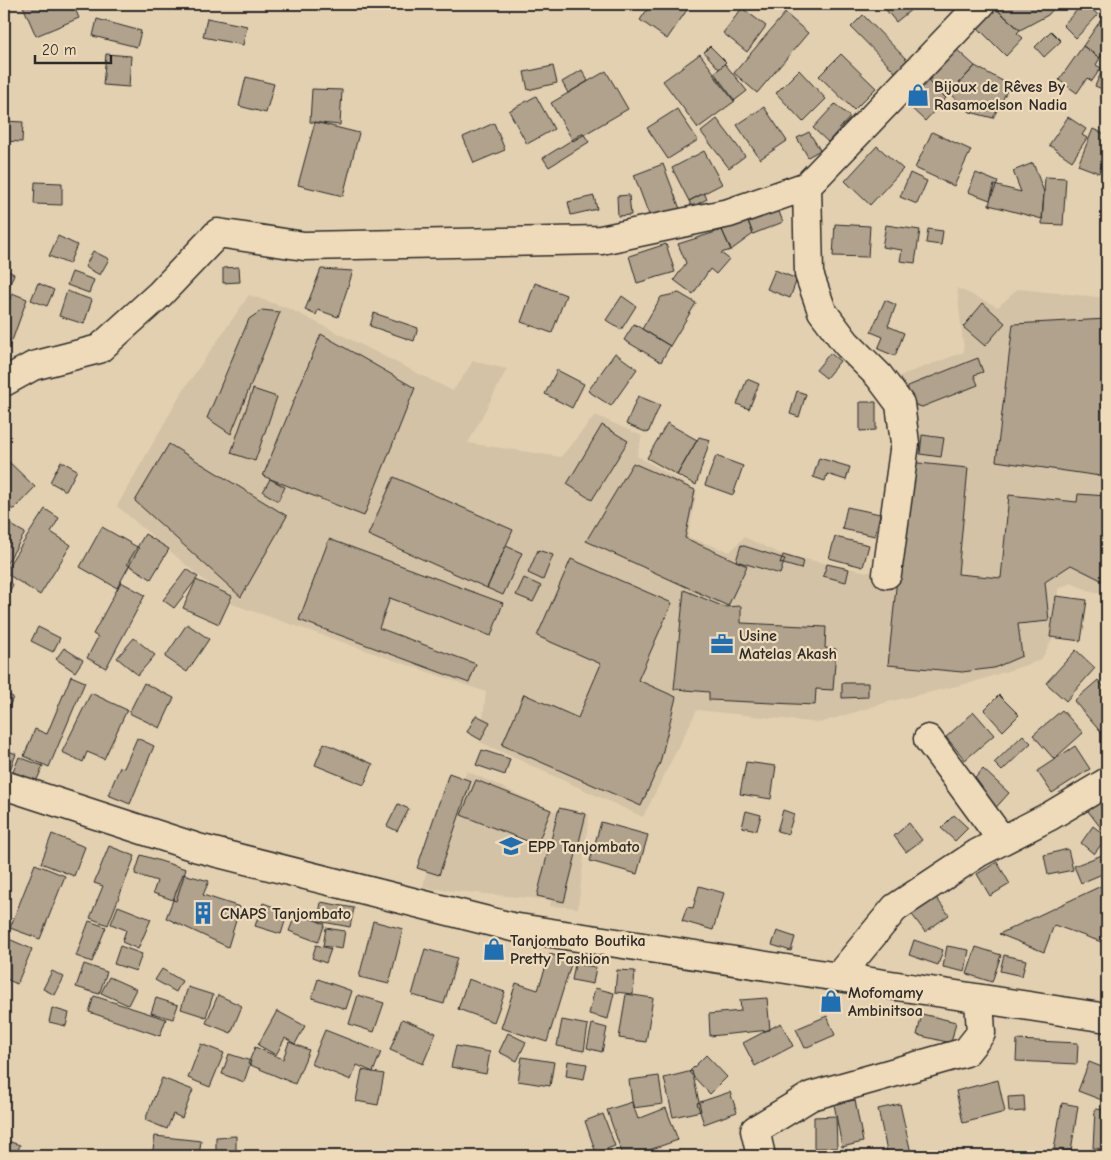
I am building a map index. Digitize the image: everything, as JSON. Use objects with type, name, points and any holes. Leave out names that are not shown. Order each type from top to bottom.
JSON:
[{"type":"street","points":[[4,382],[33,366],[98,349],[160,294],[218,233],[304,246],[601,240],[729,213],[807,186],[981,4]]},
{"type":"street","points":[[807,186],[808,274],[822,311],[846,344],[880,376],[900,404],[905,443],[887,574]]},
{"type":"street","points":[[928,739],[1002,840]]},
{"type":"street","points":[[838,977],[895,908],[978,853],[1050,816],[1107,782]]},
{"type":"street","points":[[4,785],[198,848],[512,927],[1107,1018]]},
{"type":"street","points":[[761,1156],[755,1130],[811,1096],[966,1052],[982,1033],[980,999]]},
{"type":"shaded area","points":[[957,288],[998,307],[1018,289],[1107,298],[1107,594],[1093,592],[1071,583],[1058,589],[1054,636],[1041,660],[974,682],[888,702],[819,723],[697,710],[643,817],[480,742],[486,692],[232,604],[117,506],[182,392],[249,295],[290,309],[453,391],[473,361],[507,369],[468,443],[561,457],[595,415],[642,436],[637,456],[697,490],[688,537],[730,552],[744,537],[781,554],[882,575],[898,446],[894,378],[964,352]]},
{"type":"shaded area","name":"EPP Tanjombato","points":[[467,771],[561,814],[589,814],[578,908],[550,906],[551,900],[423,888],[425,877]]},
{"type":"building","points":[[22,4],[73,4],[79,18],[36,36]]},
{"type":"building","points":[[651,4],[691,4],[667,39],[640,20]]},
{"type":"building","points":[[894,4],[918,4],[896,22],[886,10]]},
{"type":"building","points":[[995,4],[1058,4],[1048,15],[1020,30],[993,6]]},
{"type":"building","points":[[1083,4],[1087,4],[1098,15],[1076,38],[1063,25]]},
{"type":"building","points":[[993,6],[1020,30],[1017,33],[1023,38],[1006,56],[975,25]]},
{"type":"building","points":[[742,8],[766,26],[747,52],[723,33]]},
{"type":"building","points":[[1107,11],[1107,48],[1100,58],[1083,46]]},
{"type":"building","points":[[785,13],[808,33],[757,93],[734,73]]},
{"type":"building","points":[[863,15],[910,63],[898,75],[851,27]]},
{"type":"building","points":[[207,18],[247,26],[243,45],[203,37]]},
{"type":"building","points":[[97,19],[141,31],[137,47],[93,36]]},
{"type":"building","points":[[1051,31],[1061,41],[1044,57],[1035,47]]},
{"type":"building","points":[[710,46],[726,62],[719,69],[704,52]]},
{"type":"building","points":[[1083,46],[1100,58],[1096,65],[1101,68],[1092,81],[1087,78],[1077,93],[1059,80]]},
{"type":"building","points":[[956,49],[975,66],[946,98],[927,80]]},
{"type":"building","points":[[106,54],[131,56],[129,87],[103,85]]},
{"type":"building","points":[[700,54],[735,101],[698,128],[663,81]]},
{"type":"building","points":[[841,54],[876,88],[854,110],[819,76]]},
{"type":"building","points":[[1107,62],[1107,91],[1095,86]]},
{"type":"building","points":[[725,64],[747,91],[734,101],[713,74]]},
{"type":"building","points":[[553,66],[557,83],[528,90],[524,72]]},
{"type":"building","points":[[975,66],[1010,85],[993,118],[970,112],[950,93]]},
{"type":"building","points":[[582,70],[588,81],[568,93],[562,82]]},
{"type":"building","points":[[799,70],[826,99],[803,122],[776,93]]},
{"type":"building","points":[[606,71],[628,109],[573,141],[551,103]]},
{"type":"building","points":[[246,77],[274,84],[266,113],[239,106]]},
{"type":"building","points":[[927,80],[946,98],[925,121],[906,103]]},
{"type":"building","points":[[312,89],[342,90],[340,125],[310,122]]},
{"type":"building","points":[[536,96],[554,129],[527,144],[509,111]]},
{"type":"building","points":[[835,104],[850,117],[828,142],[813,128]]},
{"type":"building","points":[[764,107],[787,141],[760,159],[737,125]]},
{"type":"building","points":[[677,109],[698,140],[668,159],[647,128]]},
{"type":"building","points":[[1068,117],[1086,129],[1082,135],[1087,138],[1072,161],[1049,145]]},
{"type":"building","points":[[717,119],[745,156],[729,168],[701,132]]},
{"type":"building","points":[[5,121],[23,122],[22,142],[4,141]]},
{"type":"building","points":[[315,122],[359,133],[343,196],[298,185]]},
{"type":"building","points":[[494,123],[505,150],[474,163],[463,137]]},
{"type":"building","points":[[1093,129],[1107,135],[1107,151],[1099,173],[1078,165]]},
{"type":"building","points":[[809,132],[820,150],[808,157],[797,138]]},
{"type":"building","points":[[932,132],[971,150],[954,186],[915,168]]},
{"type":"building","points":[[583,133],[589,142],[549,167],[543,158]]},
{"type":"building","points":[[877,146],[903,169],[870,205],[845,181]]},
{"type":"building","points":[[704,151],[722,184],[689,201],[672,168]]},
{"type":"building","points":[[1033,163],[1044,192],[1042,219],[989,205],[994,185],[1021,192],[1013,171]]},
{"type":"building","points":[[663,164],[680,209],[651,220],[634,175]]},
{"type":"building","points":[[910,173],[927,181],[917,204],[900,197]]},
{"type":"building","points":[[976,173],[998,182],[990,200],[968,192]]},
{"type":"building","points":[[1045,177],[1066,178],[1063,225],[1042,224]]},
{"type":"building","points":[[35,182],[62,183],[62,205],[34,204]]},
{"type":"building","points":[[704,193],[707,199],[692,207],[689,201]]},
{"type":"building","points":[[629,195],[631,215],[618,216],[617,196]]},
{"type":"building","points":[[594,196],[597,209],[571,215],[568,202]]},
{"type":"building","points":[[778,209],[783,222],[753,234],[748,221]]},
{"type":"building","points":[[748,221],[753,234],[731,250],[722,230]]},
{"type":"building","points":[[835,224],[870,226],[868,257],[833,256]]},
{"type":"building","points":[[886,225],[920,230],[915,263],[900,261],[902,250],[882,247]]},
{"type":"building","points":[[928,229],[943,231],[941,245],[926,243]]},
{"type":"building","points":[[722,230],[731,250],[721,253],[729,259],[716,274],[710,269],[693,294],[674,280],[686,263],[678,244]]},
{"type":"building","points":[[58,236],[77,245],[69,264],[49,256]]},
{"type":"building","points":[[666,244],[675,272],[637,283],[629,256]]},
{"type":"building","points":[[93,251],[109,259],[100,275],[85,267]]},
{"type":"building","points":[[239,267],[240,282],[223,283],[223,268]]},
{"type":"building","points":[[4,269],[14,274],[4,299]]},
{"type":"building","points":[[321,269],[353,271],[338,317],[318,310],[316,315],[305,310]]},
{"type":"building","points":[[775,270],[797,279],[790,298],[767,289]]},
{"type":"building","points":[[72,272],[94,280],[89,293],[67,285]]},
{"type":"building","points":[[38,283],[54,290],[47,306],[31,300]]},
{"type":"building","points":[[535,283],[566,295],[552,333],[521,322]]},
{"type":"building","points":[[67,291],[92,300],[84,324],[59,316]]},
{"type":"building","points":[[12,293],[27,299],[12,341],[4,338],[4,316]]},
{"type":"building","points":[[679,293],[696,303],[670,346],[642,329],[661,297]]},
{"type":"building","points":[[622,296],[636,306],[621,330],[606,320]]},
{"type":"building","points":[[885,300],[896,305],[888,326],[904,333],[895,356],[878,349],[883,337],[871,332]]},
{"type":"building","points":[[983,303],[1005,323],[985,346],[963,327]]},
{"type":"building","points":[[262,310],[280,312],[231,434],[207,418],[249,319]]},
{"type":"building","points":[[374,313],[418,328],[414,341],[370,326]]},
{"type":"building","points":[[1107,319],[1107,477],[996,461],[1013,324]]},
{"type":"building","points":[[634,324],[670,346],[661,362],[624,340]]},
{"type":"building","points":[[321,334],[415,388],[364,516],[263,476]]},
{"type":"building","points":[[615,353],[637,369],[611,406],[588,391]]},
{"type":"building","points":[[830,353],[840,361],[826,378],[816,370]]},
{"type":"building","points":[[978,358],[983,372],[974,375],[978,385],[922,407],[907,402],[908,386]]},
{"type":"building","points":[[557,370],[584,384],[572,408],[545,394]]},
{"type":"building","points":[[747,379],[759,384],[749,409],[737,404]]},
{"type":"building","points":[[253,389],[277,397],[255,461],[231,453]]},
{"type":"building","points":[[797,391],[806,394],[799,417],[790,414]]},
{"type":"building","points":[[638,396],[660,405],[648,433],[626,424]]},
{"type":"building","points":[[860,402],[876,402],[876,430],[860,431]]},
{"type":"building","points":[[667,423],[697,440],[677,475],[647,458]]},
{"type":"building","points":[[602,425],[628,441],[592,500],[567,484]]},
{"type":"building","points":[[922,435],[944,438],[941,457],[920,454]]},
{"type":"building","points":[[699,437],[710,440],[696,485],[677,475]]},
{"type":"building","points":[[169,444],[287,516],[241,597],[135,501]]},
{"type":"building","points":[[716,456],[743,466],[733,495],[705,485]]},
{"type":"building","points":[[5,458],[35,487],[13,510],[4,501]]},
{"type":"building","points":[[819,458],[850,467],[846,480],[827,474],[825,481],[813,477]]},
{"type":"building","points":[[61,461],[77,470],[66,491],[50,482]]},
{"type":"building","points":[[909,462],[968,468],[958,574],[1001,578],[1009,495],[1077,502],[1078,494],[1107,496],[1107,583],[1071,565],[1045,582],[1049,621],[1018,624],[1022,656],[994,668],[962,672],[888,665]]},
{"type":"building","points":[[633,463],[695,490],[685,538],[747,566],[728,606],[586,541]]},
{"type":"building","points":[[394,477],[513,530],[487,588],[368,535]]},
{"type":"building","points":[[270,479],[285,487],[278,501],[263,492]]},
{"type":"building","points":[[847,507],[880,514],[875,536],[842,529]]},
{"type":"building","points":[[45,509],[59,518],[51,532],[71,545],[40,595],[4,572]]},
{"type":"building","points":[[8,523],[25,533],[4,568],[4,529]]},
{"type":"building","points":[[102,527],[139,548],[117,588],[80,567]]},
{"type":"building","points":[[145,534],[169,549],[151,579],[127,564]]},
{"type":"building","points":[[835,537],[869,545],[863,567],[829,558]]},
{"type":"building","points":[[329,539],[503,603],[491,636],[390,598],[379,628],[476,664],[469,683],[299,620]]},
{"type":"building","points":[[741,545],[785,559],[780,574],[736,561]]},
{"type":"building","points":[[506,546],[522,553],[503,595],[487,588]]},
{"type":"building","points":[[538,550],[553,555],[543,580],[528,573]]},
{"type":"building","points":[[783,555],[803,561],[801,569],[780,563]]},
{"type":"building","points":[[571,559],[672,603],[638,680],[676,697],[660,763],[641,806],[502,745],[524,694],[578,718],[601,664],[537,636]]},
{"type":"building","points":[[827,564],[849,569],[846,582],[823,576]]},
{"type":"building","points":[[187,569],[198,577],[174,608],[163,600]]},
{"type":"building","points":[[524,578],[541,586],[533,602],[516,595]]},
{"type":"building","points":[[4,579],[13,585],[4,600]]},
{"type":"building","points":[[196,580],[232,596],[219,624],[183,608]]},
{"type":"building","points":[[121,582],[145,595],[106,668],[87,658],[98,637],[93,634]]},
{"type":"building","points":[[684,590],[724,607],[741,606],[741,623],[826,627],[825,648],[836,649],[833,690],[816,689],[815,705],[709,700],[709,692],[674,689]]},
{"type":"building","points":[[1056,596],[1087,600],[1081,641],[1050,637]]},
{"type":"building","points":[[187,624],[209,639],[187,672],[165,657]]},
{"type":"building","points":[[38,627],[60,638],[53,652],[31,641]]},
{"type":"building","points":[[134,638],[155,655],[138,675],[117,658]]},
{"type":"building","points":[[64,648],[83,660],[75,672],[56,659]]},
{"type":"building","points":[[1076,650],[1095,668],[1066,701],[1046,683]]},
{"type":"building","points":[[71,676],[85,682],[49,767],[24,756],[35,729],[47,734]]},
{"type":"building","points":[[1098,680],[1107,691],[1107,733],[1104,736],[1074,701]]},
{"type":"building","points":[[144,683],[174,698],[160,728],[129,713]]},
{"type":"building","points":[[842,683],[868,683],[868,697],[842,698]]},
{"type":"building","points":[[4,693],[13,697],[4,720]]},
{"type":"building","points":[[91,693],[127,710],[104,759],[87,752],[83,762],[62,752]]},
{"type":"building","points":[[999,695],[1019,715],[1003,731],[984,710]]},
{"type":"building","points":[[1062,710],[1083,733],[1054,759],[1033,735]]},
{"type":"building","points":[[974,712],[994,735],[965,760],[946,737]]},
{"type":"building","points":[[476,715],[490,722],[481,740],[467,732]]},
{"type":"building","points":[[1023,735],[1031,743],[1002,771],[994,763]]},
{"type":"building","points":[[1107,737],[1107,748],[1102,742]]},
{"type":"building","points":[[137,738],[154,746],[130,804],[108,795],[120,767],[124,768]]},
{"type":"building","points":[[324,743],[373,764],[364,785],[315,765]]},
{"type":"building","points":[[1075,746],[1090,769],[1052,793],[1037,771]]},
{"type":"building","points":[[4,749],[16,754],[10,770],[4,768]]},
{"type":"building","points":[[482,750],[510,759],[505,775],[476,765]]},
{"type":"building","points":[[19,757],[43,766],[36,782],[13,772]]},
{"type":"building","points":[[746,762],[776,766],[771,799],[740,794]]},
{"type":"building","points":[[983,769],[1009,793],[991,813],[965,789]]},
{"type":"building","points":[[449,773],[471,781],[439,875],[417,868]]},
{"type":"building","points":[[476,780],[551,810],[537,845],[461,815]]},
{"type":"building","points":[[1107,785],[1107,823],[1101,828],[1078,798]]},
{"type":"building","points":[[398,804],[409,809],[397,831],[387,826]]},
{"type":"building","points":[[559,808],[586,814],[564,902],[537,896]]},
{"type":"building","points":[[783,810],[794,814],[788,834],[777,831]]},
{"type":"building","points":[[746,811],[761,815],[757,830],[742,827]]},
{"type":"building","points":[[954,815],[968,828],[955,841],[941,828]]},
{"type":"building","points":[[601,822],[648,835],[637,874],[590,861]]},
{"type":"building","points":[[909,823],[922,840],[906,852],[894,836]]},
{"type":"building","points":[[1093,826],[1107,837],[1094,854],[1081,843]]},
{"type":"building","points":[[52,834],[85,847],[74,876],[41,863]]},
{"type":"building","points":[[109,846],[135,856],[108,925],[90,918],[103,886],[94,883]]},
{"type":"building","points":[[1068,849],[1073,870],[1048,875],[1044,855]]},
{"type":"building","points":[[1107,853],[1107,872],[1081,883],[1074,866]]},
{"type":"building","points":[[141,855],[186,869],[176,901],[153,893],[157,881],[135,874]]},
{"type":"building","points":[[997,862],[1010,884],[990,896],[977,874]]},
{"type":"building","points":[[35,864],[65,876],[40,939],[10,928]]},
{"type":"building","name":"CNAPS Tanjombato","points":[[183,874],[209,881],[203,895],[240,907],[228,947],[166,918]]},
{"type":"building","points":[[699,886],[724,893],[713,930],[682,921],[687,907],[693,908]]},
{"type":"building","points":[[1101,886],[1107,889],[1107,944],[1054,925],[1044,952],[999,934]]},
{"type":"building","points":[[934,895],[949,915],[925,932],[910,912]]},
{"type":"building","points":[[321,902],[354,908],[350,927],[318,921]]},
{"type":"building","points":[[263,903],[288,912],[281,934],[255,926]]},
{"type":"building","points":[[118,906],[151,919],[138,949],[122,942],[126,930],[111,924]]},
{"type":"building","points":[[296,913],[325,924],[318,942],[289,931]]},
{"type":"building","points":[[89,921],[106,927],[92,962],[76,956]]},
{"type":"building","points":[[373,921],[403,929],[389,984],[359,977]]},
{"type":"building","points":[[326,928],[345,931],[342,949],[323,946]]},
{"type":"building","points":[[777,931],[795,937],[791,951],[772,945]]},
{"type":"building","points":[[4,937],[32,949],[17,984],[4,978]]},
{"type":"building","points":[[914,940],[943,950],[938,965],[909,955]]},
{"type":"building","points":[[316,945],[331,949],[326,963],[312,958]]},
{"type":"building","points":[[120,946],[142,954],[136,971],[114,964]]},
{"type":"building","points":[[947,946],[969,950],[965,972],[943,967]]},
{"type":"building","points":[[976,947],[1001,955],[992,982],[967,974]]},
{"type":"building","points":[[425,949],[457,958],[444,1004],[412,995]]},
{"type":"building","points":[[550,954],[572,961],[547,1042],[501,1028],[516,983],[538,990]]},
{"type":"building","points":[[1004,955],[1026,960],[1022,976],[1000,971]]},
{"type":"building","points":[[84,964],[107,972],[99,994],[76,987]]},
{"type":"building","points":[[575,964],[596,967],[593,984],[572,980]]},
{"type":"building","points":[[162,969],[182,981],[176,992],[155,980]]},
{"type":"building","points":[[617,970],[635,971],[633,994],[615,992]]},
{"type":"building","points":[[52,971],[64,977],[55,995],[43,989]]},
{"type":"building","points":[[109,977],[136,989],[128,1005],[101,993]]},
{"type":"building","points":[[318,979],[352,991],[346,1009],[312,998]]},
{"type":"building","points":[[468,979],[505,992],[494,1022],[458,1009]]},
{"type":"building","points":[[188,987],[213,995],[206,1017],[181,1009]]},
{"type":"building","points":[[595,988],[614,993],[608,1019],[589,1014]]},
{"type":"building","points":[[626,994],[653,998],[646,1042],[619,1038]]},
{"type":"building","points":[[218,995],[242,1006],[231,1033],[206,1023]]},
{"type":"building","points":[[358,995],[384,1003],[374,1032],[349,1024]]},
{"type":"building","points":[[94,996],[166,1019],[160,1036],[89,1012]]},
{"type":"building","points":[[156,998],[178,1005],[173,1019],[151,1013]]},
{"type":"building","points":[[767,998],[770,1030],[710,1036],[709,1014],[741,1011],[740,1000]]},
{"type":"building","points":[[52,1008],[69,1013],[66,1026],[49,1022]]},
{"type":"building","points":[[277,1011],[305,1026],[295,1044],[285,1038],[276,1055],[258,1045]]},
{"type":"building","points":[[922,1014],[956,1022],[951,1043],[917,1035]]},
{"type":"building","points":[[827,1016],[835,1035],[805,1048],[796,1029]]},
{"type":"building","points":[[402,1019],[436,1033],[423,1064],[390,1050]]},
{"type":"building","points":[[562,1020],[588,1025],[584,1051],[557,1046]]},
{"type":"building","points":[[781,1023],[793,1046],[755,1066],[743,1043]]},
{"type":"building","points":[[592,1024],[607,1028],[602,1052],[587,1048]]},
{"type":"building","points":[[325,1030],[381,1052],[373,1072],[357,1065],[351,1080],[311,1064]]},
{"type":"building","points":[[508,1033],[526,1042],[517,1061],[499,1052]]},
{"type":"building","points":[[1017,1040],[1078,1043],[1077,1064],[1016,1061]]},
{"type":"building","points":[[289,1042],[309,1050],[295,1084],[248,1064],[255,1047],[283,1059]]},
{"type":"building","points":[[201,1044],[224,1053],[210,1087],[188,1078]]},
{"type":"building","points":[[456,1046],[490,1052],[486,1074],[451,1067]]},
{"type":"building","points":[[229,1054],[251,1061],[244,1082],[222,1074]]},
{"type":"building","points":[[706,1055],[727,1077],[710,1094],[689,1072]]},
{"type":"building","points":[[522,1057],[554,1062],[550,1086],[518,1081]]},
{"type":"building","points":[[568,1061],[587,1064],[584,1079],[566,1076]]},
{"type":"building","points":[[1089,1062],[1107,1069],[1107,1102],[1078,1091]]},
{"type":"building","points":[[362,1070],[384,1074],[378,1105],[356,1101]]},
{"type":"building","points":[[692,1071],[701,1111],[673,1117],[664,1078]]},
{"type":"building","points":[[659,1076],[663,1104],[633,1108],[629,1080]]},
{"type":"building","points":[[162,1078],[193,1090],[182,1118],[173,1114],[167,1129],[145,1120]]},
{"type":"building","points":[[998,1080],[1005,1112],[963,1123],[956,1091]]},
{"type":"building","points":[[730,1092],[737,1112],[704,1124],[697,1103]]},
{"type":"building","points":[[1024,1096],[1025,1111],[1009,1112],[1008,1097]]},
{"type":"building","points":[[855,1100],[863,1142],[842,1147],[834,1104]]},
{"type":"building","points":[[632,1102],[638,1119],[666,1108],[678,1140],[632,1156],[623,1156],[607,1110]]},
{"type":"building","points":[[1062,1103],[1078,1106],[1071,1151],[1054,1149]]},
{"type":"building","points":[[900,1104],[911,1153],[888,1156],[878,1109]]},
{"type":"building","points":[[1095,1109],[1107,1110],[1107,1149],[1093,1148]]},
{"type":"building","points":[[603,1114],[615,1146],[596,1153],[585,1121]]},
{"type":"building","points":[[836,1116],[837,1148],[814,1148],[814,1117]]},
{"type":"building","points":[[155,1136],[201,1141],[199,1156],[152,1156]]},
{"type":"building","points":[[236,1136],[236,1156],[216,1156],[216,1137]]},
{"type":"building","points":[[4,1140],[20,1145],[16,1156],[4,1156]]},
{"type":"place","name":"Bijoux de Rêves By Rasamoelson Nadia","points":[[918,95]]},
{"type":"place","name":"Usine Matelas Akash","points":[[722,644]]},
{"type":"place","name":"EPP Tanjombato","points":[[511,846]]},
{"type":"place","name":"CNAPS Tanjombato","points":[[203,913]]},
{"type":"place","name":"Tanjombato Boutika Pretty Fashion","points":[[494,949]]},
{"type":"place","name":"Mofomamy Ambinitsoa","points":[[831,1001]]}]
